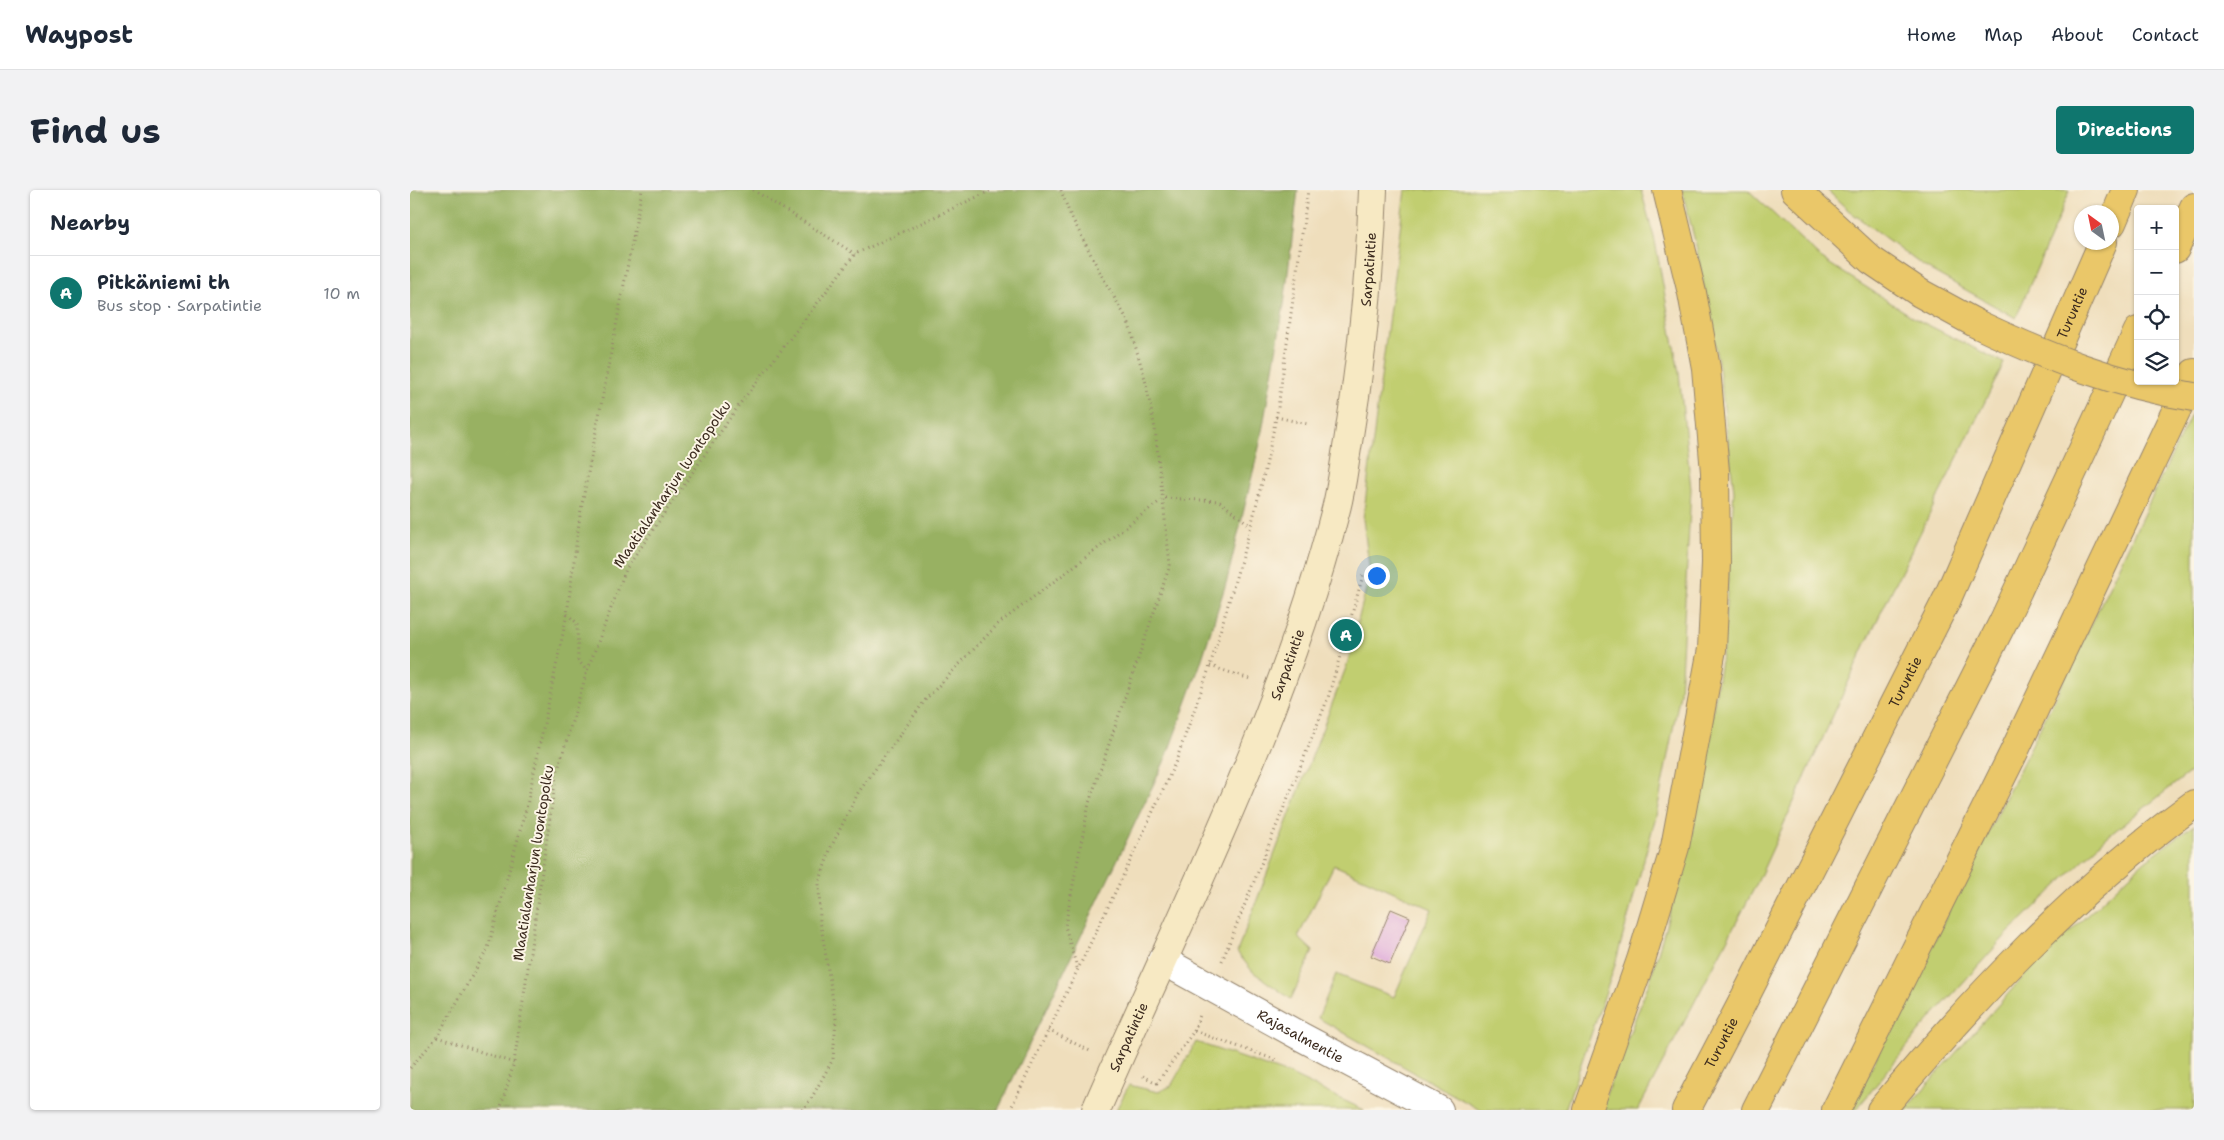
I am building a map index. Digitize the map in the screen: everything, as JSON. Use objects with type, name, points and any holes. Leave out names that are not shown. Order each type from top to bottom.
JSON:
[{"type":"highway","points":[[1588,1110],[1641,960],[1675,846],[1712,649],[1716,563],[1715,472],[1706,368],[1692,293],[1667,190]]},
{"type":"highway","points":[[1795,190],[1871,260],[1920,293],[1977,324],[2030,349],[2090,373],[2153,391],[2194,397]]},
{"type":"highway","points":[[2119,206],[2126,190]]},
{"type":"highway","points":[[2179,240],[2194,207]]},
{"type":"highway","name":"Turuntie","points":[[1686,1110],[1947,599],[2100,250]]},
{"type":"highway","points":[[1756,1110],[2004,620],[2134,339]]},
{"type":"highway","points":[[1836,1110],[2013,754],[2194,373]]},
{"type":"highway","points":[[1881,1110],[2014,961],[2140,843],[2194,804]]},
{"type":"main road","name":"Sarpatintie","points":[[1096,1110],[1247,772],[1301,629],[1337,507],[1358,384],[1371,254],[1373,190]]},
{"type":"street","name":"Rajasalmentie","points":[[1162,960],[1439,1110]]},
{"type":"path","points":[[410,1068],[437,1037],[488,948],[527,806],[567,614],[580,515],[642,190]]},
{"type":"path","points":[[753,190],[855,254]]},
{"type":"path","name":"Maatialanharjun luontopolku","points":[[500,1110],[514,1063],[556,776],[587,671],[626,569],[739,405],[855,254],[992,190]]},
{"type":"path","points":[[1061,190],[1094,261],[1128,321],[1152,413],[1164,498],[1170,564],[1089,803],[1065,926],[1078,969]]},
{"type":"path","points":[[1010,1110],[1134,853],[1176,761],[1210,666],[1252,526],[1276,417],[1308,190]]},
{"type":"path","points":[[1276,417],[1308,424]]},
{"type":"path","points":[[802,1110],[811,1099],[833,1059],[836,1027],[820,920],[819,882],[831,847],[858,793],[926,699],[998,624],[1164,498],[1218,501],[1252,526]]},
{"type":"path","points":[[1048,1030],[1157,1083],[1194,1031],[1328,698],[1364,572]]},
{"type":"path","points":[[567,614],[577,623],[578,660],[587,671]]},
{"type":"path","points":[[1210,666],[1254,680]]},
{"type":"path","points":[[1194,1031],[1278,1060]]},
{"type":"path","points":[[437,1037],[514,1063]]},
{"type":"green space","points":[[410,190],[1298,190],[1284,305],[1260,443],[1227,580],[1200,665],[1166,758],[998,1110],[410,1110]]},
{"type":"green space","points":[[1405,190],[1641,190],[1655,241],[1679,373],[1691,489],[1680,693],[1656,816],[1614,968],[1565,1110],[1480,1110],[1318,1018],[1336,974],[1394,997],[1432,909],[1334,865],[1298,937],[1313,951],[1291,999],[1253,972],[1237,952],[1347,665],[1370,573],[1363,519]]},
{"type":"green space","points":[[1682,190],[1748,190],[1822,259],[1916,319],[2004,363],[1866,643],[1757,883],[1638,1110],[1600,1110],[1650,980],[1692,837],[1723,649],[1734,491],[1719,367],[1696,245]]},
{"type":"green space","points":[[1827,190],[2070,190],[2016,318],[1923,266],[1848,210]]},
{"type":"green space","points":[[2191,415],[2194,415],[2194,769],[2107,837],[2007,934],[1921,1029],[1856,1110],[1850,1110],[2072,664]]},
{"type":"green space","points":[[2194,825],[2194,1110],[1905,1110],[2031,968],[2145,861]]},
{"type":"green space","points":[[1196,1042],[1291,1075],[1364,1110],[1116,1110],[1129,1085],[1158,1092],[1171,1086]]},
{"type":"building","points":[[1391,909],[1410,917],[1390,964],[1371,956]]},
{"type":"place","name":"Pitkäniemi th","points":[[1346,635]]}]
